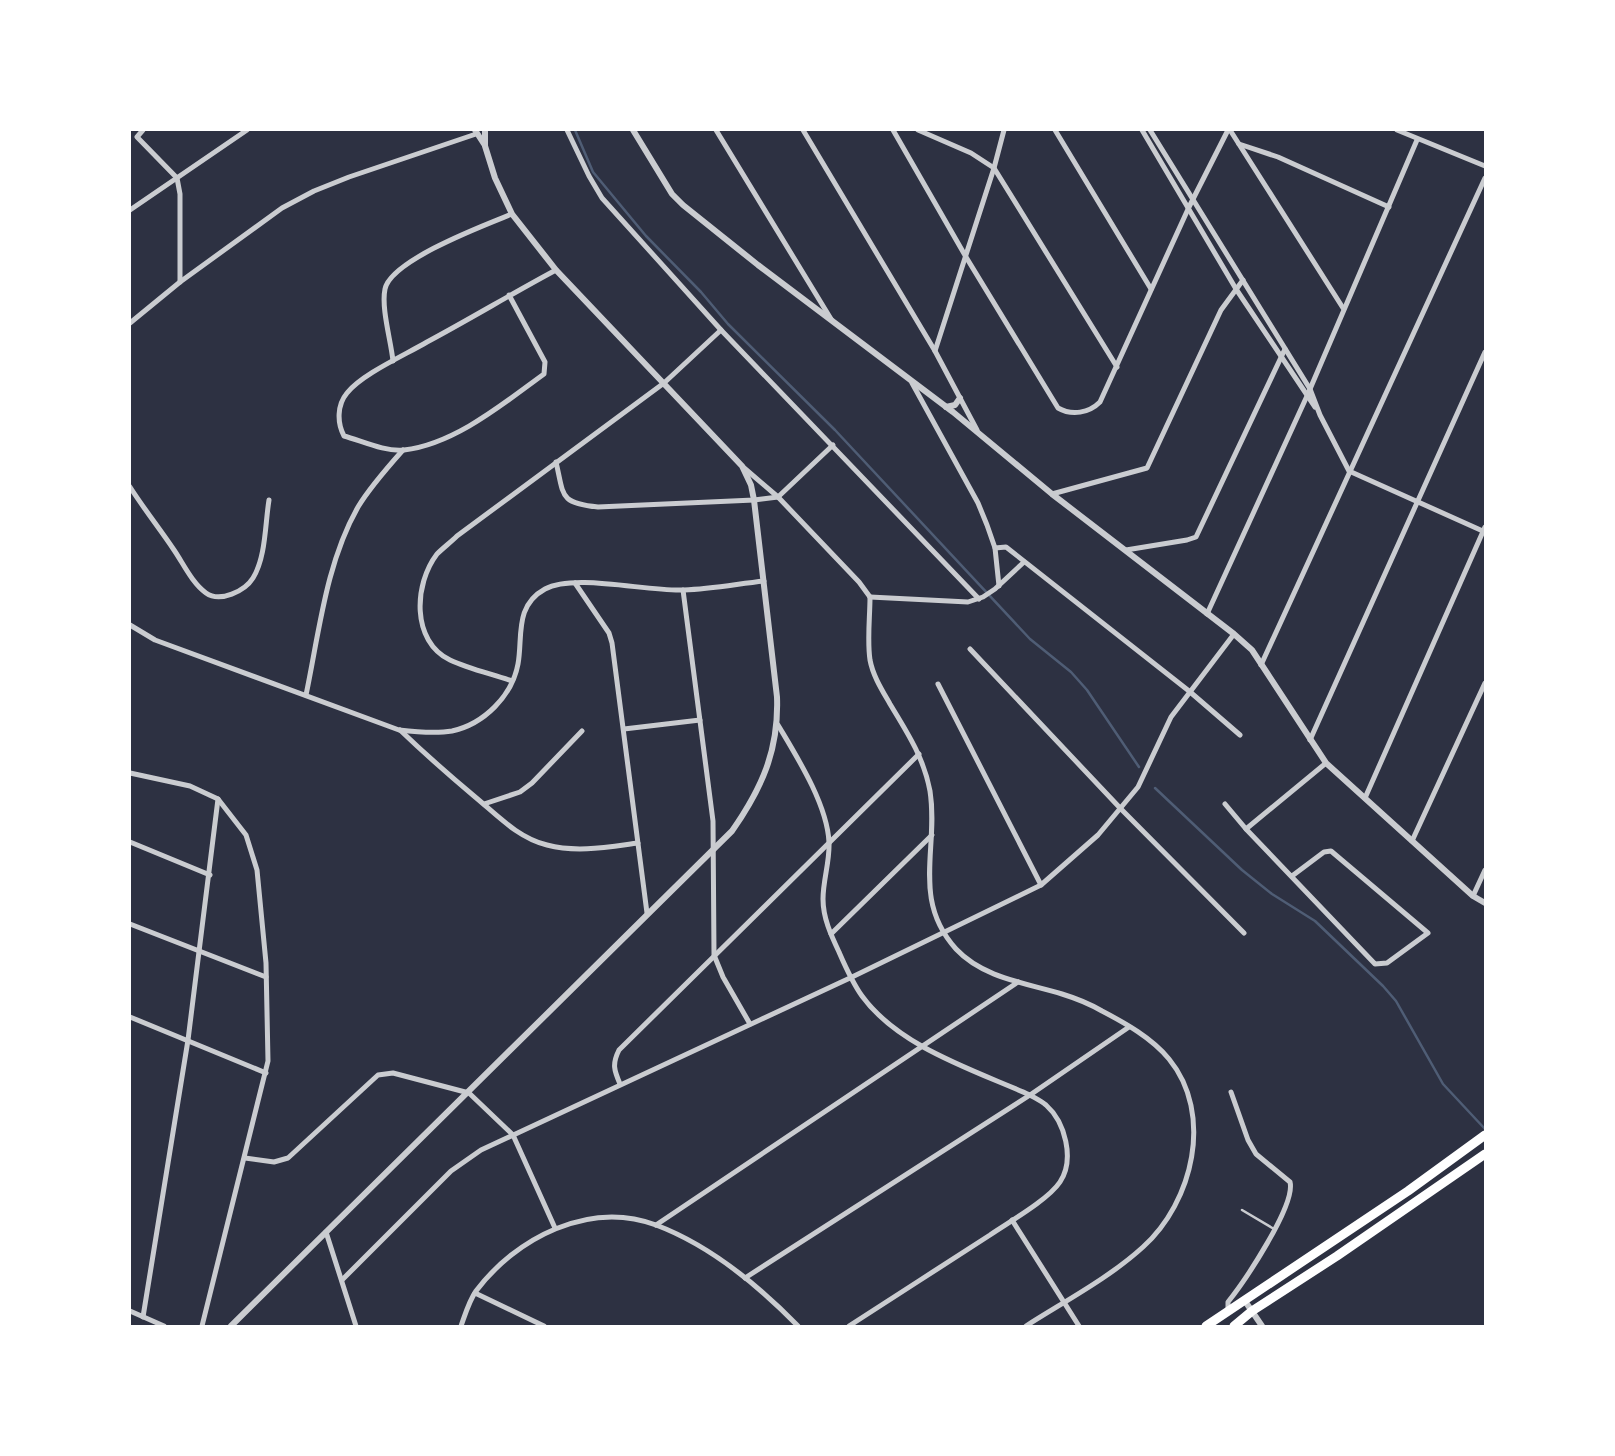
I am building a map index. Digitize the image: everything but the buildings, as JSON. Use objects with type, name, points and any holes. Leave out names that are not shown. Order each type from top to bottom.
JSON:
[{"type":"highway","points":[[1206,1326],[1408,1191],[1485,1135]]},
{"type":"highway","points":[[1234,1326],[1252,1311],[1337,1256],[1485,1154]]},
{"type":"street","points":[[135,130],[137,137],[177,178],[180,194],[180,282]]},
{"type":"street","points":[[137,137],[143,130]]},
{"type":"street","points":[[130,210],[247,130]]},
{"type":"street","points":[[567,130],[588,176],[602,198],[721,330],[981,598]]},
{"type":"street","points":[[633,130],[672,194],[683,205],[758,265],[978,432],[1052,494],[1234,634],[1252,650],[1326,763],[1473,896],[1485,903]]},
{"type":"street","points":[[716,130],[831,319]]},
{"type":"street","points":[[803,130],[934,351],[978,432]]},
{"type":"street","points":[[893,130],[966,257],[1058,408],[1079,412],[1094,408],[1100,402],[1189,207],[1229,130],[1343,308]]},
{"type":"street","points":[[918,130],[971,153],[994,168],[1117,367]]},
{"type":"street","points":[[934,351],[966,257],[1004,130]]},
{"type":"street","points":[[1055,130],[1151,289]]},
{"type":"street","points":[[1142,130],[1236,288],[1281,359],[1320,415]]},
{"type":"street","points":[[1150,130],[1310,389],[1320,415],[1349,471],[1484,530],[1365,798]]},
{"type":"street","points":[[1397,130],[1417,140],[1485,166]]},
{"type":"street","points":[[130,323],[180,282],[282,208],[314,191],[481,132],[495,178],[512,214],[556,270],[742,466],[778,497],[859,582],[870,597],[870,661],[877,682],[919,754],[930,792],[932,834],[928,854],[931,899],[944,934],[968,961],[989,972],[1018,982],[1065,994],[1102,1011],[1129,1027],[1154,1043],[1169,1059],[1183,1080],[1191,1103],[1194,1125],[1193,1151],[1178,1197],[1159,1230],[1142,1248],[1117,1267],[1026,1326]]},
{"type":"street","points":[[1207,614],[1307,396],[1343,308],[1417,140]]},
{"type":"street","points":[[1239,144],[1278,157],[1389,207]]},
{"type":"street","points":[[1261,664],[1485,178]]},
{"type":"street","points":[[394,361],[385,299],[385,288],[388,280],[407,264],[442,244],[512,214]]},
{"type":"street","points":[[509,295],[545,362],[544,374],[482,419],[454,434],[402,450],[379,446],[344,436],[341,430],[339,415],[340,402],[346,393],[394,361],[509,295],[556,270]]},
{"type":"street","points":[[1052,494],[1147,468],[1221,310],[1243,280]]},
{"type":"street","points":[[512,681],[448,659],[432,645],[422,625],[420,596],[428,570],[438,554],[556,462],[664,383],[721,330]]},
{"type":"street","points":[[1126,550],[1196,537],[1285,349]]},
{"type":"street","points":[[1310,740],[1485,352]]},
{"type":"street","points":[[912,383],[978,503],[994,548],[997,587]]},
{"type":"street","points":[[946,407],[955,405],[960,398]]},
{"type":"street","points":[[924,405],[937,400]]},
{"type":"street","points":[[556,462],[564,495],[575,504],[598,506],[754,500],[778,497],[833,445]]},
{"type":"street","points":[[306,695],[325,601],[338,552],[358,507],[402,450]]},
{"type":"street","points":[[231,1326],[469,1093],[647,913],[713,851],[732,831],[756,795],[772,753],[778,725],[777,697],[754,500],[751,485],[742,466]]},
{"type":"street","points":[[130,487],[192,577],[206,593],[216,596],[229,595],[242,589],[253,578],[261,552],[269,500]]},
{"type":"street","points":[[994,548],[1006,547],[1189,691],[1240,735]]},
{"type":"street","points":[[870,597],[968,602],[981,598],[997,587],[1024,562]]},
{"type":"street","points":[[997,570],[1007,579]]},
{"type":"street","points":[[130,625],[155,640],[399,730],[418,733],[453,731],[473,723],[499,704],[512,681],[518,665],[521,620],[527,608],[544,590],[554,586],[575,583],[683,590],[764,581]]},
{"type":"street","points":[[575,583],[611,638],[647,913]]},
{"type":"street","points":[[683,590],[713,821],[714,955],[723,977],[750,1024]]},
{"type":"street","points":[[342,1280],[451,1171],[481,1150],[944,934],[1041,885],[1079,853],[1121,809],[1147,772],[1171,717],[1234,634]]},
{"type":"street","points":[[970,649],[1121,809],[1244,933]]},
{"type":"street","points":[[1412,841],[1485,683]]},
{"type":"street","points":[[938,684],[1041,885]]},
{"type":"street","points":[[624,729],[700,720]]},
{"type":"street","points":[[778,725],[793,749],[822,810],[829,844],[823,898],[826,920],[850,978],[863,997],[886,1021],[922,1046],[1030,1094],[1046,1105],[1056,1117],[1066,1138],[1067,1156],[1064,1173],[1060,1182],[1051,1192],[1012,1220],[849,1326]]},
{"type":"street","points":[[399,730],[515,830],[546,845],[563,848],[598,849],[638,843]]},
{"type":"street","points":[[484,804],[520,792],[532,783],[582,731]]},
{"type":"street","points":[[620,1084],[614,1069],[614,1061],[620,1050],[919,754]]},
{"type":"street","points":[[1246,829],[1326,763]]},
{"type":"street","points":[[130,773],[190,786],[218,798],[240,825],[253,852],[264,938],[268,1061],[202,1326]]},
{"type":"street","points":[[143,1317],[188,1040],[198,952],[210,875],[218,798]]},
{"type":"street","points":[[1225,804],[1246,829],[1375,964],[1387,963],[1428,933],[1331,851],[1324,852],[1292,876]]},
{"type":"street","points":[[831,934],[932,834]]},
{"type":"street","points":[[130,842],[210,875]]},
{"type":"street","points":[[1473,896],[1485,870]]},
{"type":"street","points":[[130,924],[266,977]]},
{"type":"street","points":[[656,1225],[1018,982]]},
{"type":"street","points":[[130,1017],[266,1073]]},
{"type":"street","points":[[745,1278],[1030,1094],[1129,1027]]},
{"type":"street","points":[[245,1158],[274,1162],[288,1158],[302,1148],[355,1095],[378,1075],[386,1073],[469,1093],[514,1135],[555,1228]]},
{"type":"street","points":[[1228,1312],[1228,1302],[1274,1229],[1291,1194],[1290,1182],[1256,1154],[1248,1140],[1231,1092]]},
{"type":"street","points":[[461,1326],[475,1293],[521,1248],[555,1228],[581,1220],[602,1218],[623,1219],[656,1225],[684,1238],[745,1278],[798,1326]]},
{"type":"street","points":[[1012,1220],[1079,1326]]},
{"type":"street","points":[[326,1232],[356,1326]]},
{"type":"street","points":[[1239,1287],[1245,1301],[1262,1326]]},
{"type":"street","points":[[475,1293],[544,1326]]},
{"type":"street","points":[[130,1311],[164,1326]]},
{"type":"lane","points":[[1242,1210],[1274,1229]]},
{"type":"lane","points":[[1212,1326],[1228,1312]]},
{"type":"waterway","points":[[575,130],[593,172],[646,236],[701,292],[728,324],[835,430],[1030,639],[1071,672],[1087,690],[1139,767]]},
{"type":"waterway","points":[[1155,788],[1242,870],[1272,894],[1315,921],[1383,986],[1396,1001],[1443,1084],[1485,1129]]}]
